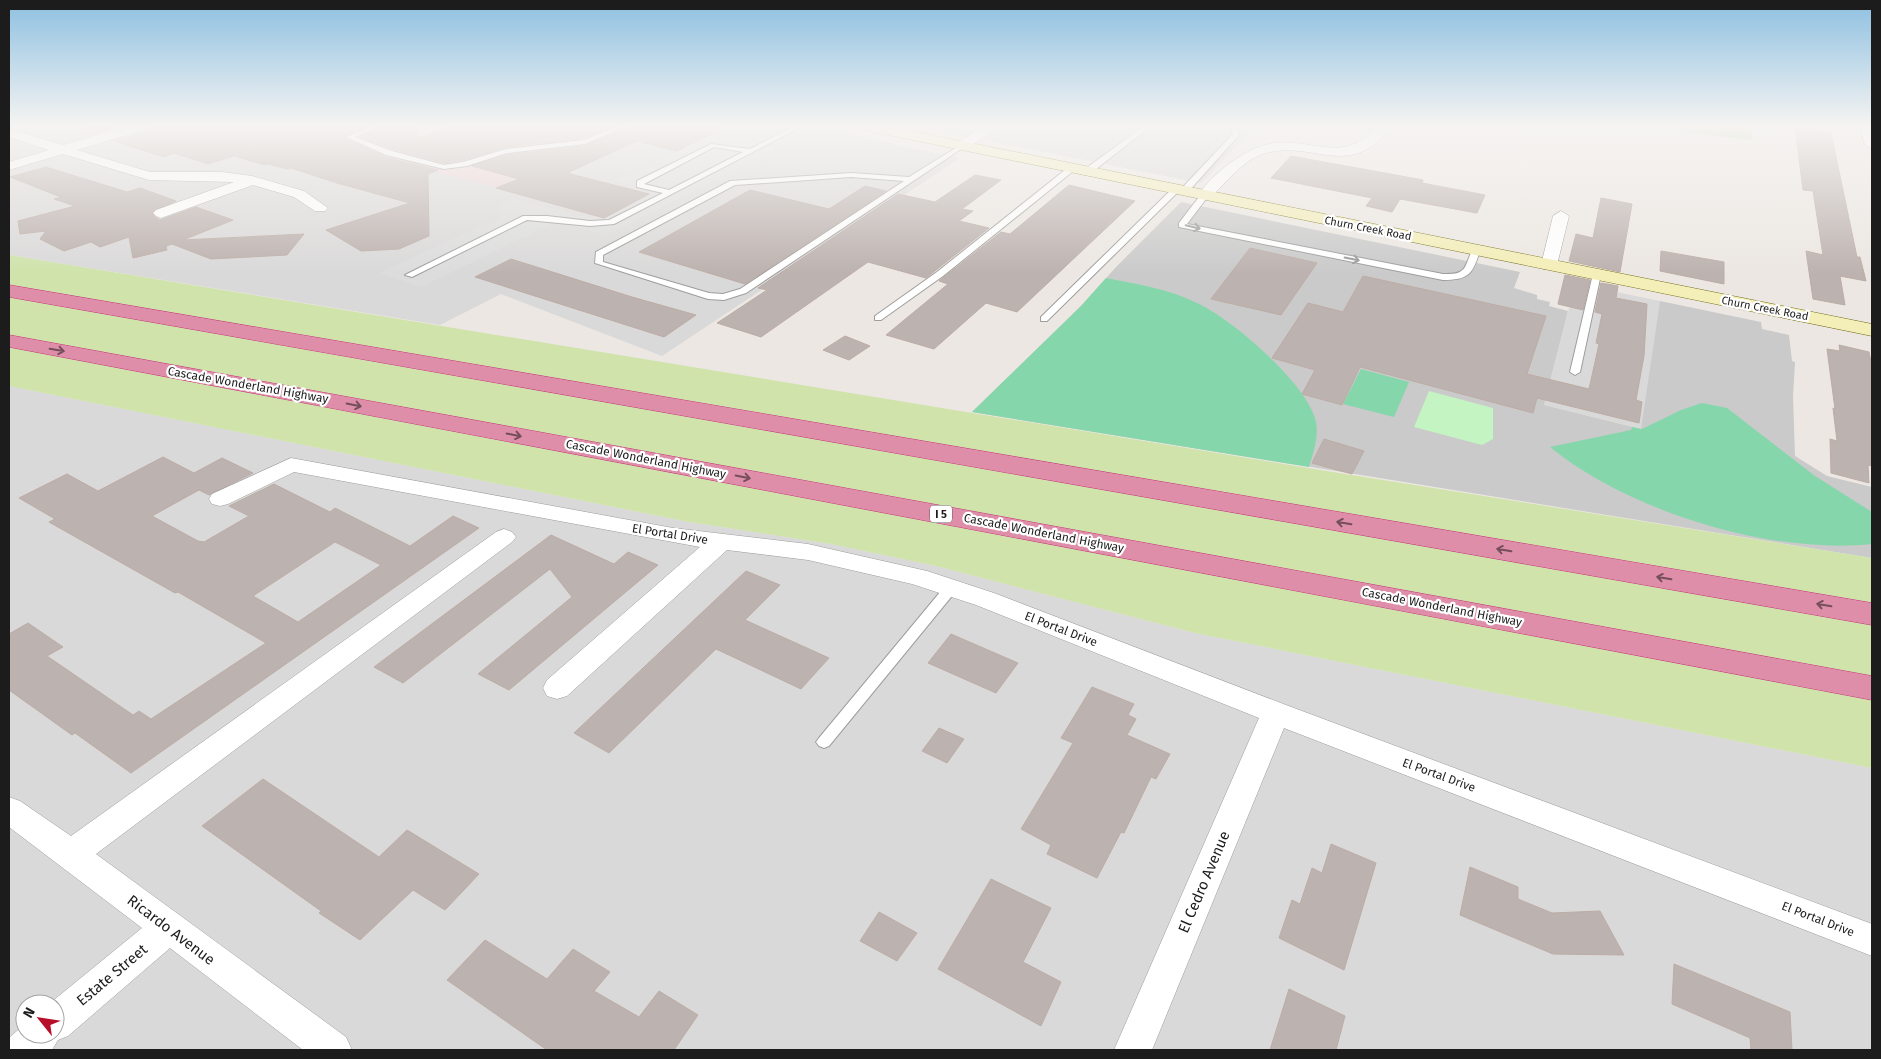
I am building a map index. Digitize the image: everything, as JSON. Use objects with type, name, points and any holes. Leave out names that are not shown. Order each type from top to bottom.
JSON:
[{"type":"highway","points":[[9,291],[1872,614]]},
{"type":"highway","name":"Cascade Wonderland Highway","points":[[9,341],[1872,688]]},
{"type":"main road","name":"Churn Creek Road","points":[[1108,175],[1872,330]]},
{"type":"street","points":[[147,175],[222,176],[252,180],[299,194],[320,208]]},
{"type":"street","points":[[1205,195],[1229,175]]},
{"type":"street","points":[[161,213],[252,180]]},
{"type":"street","points":[[1549,265],[1561,216]]},
{"type":"street","name":"El Portal Drive","points":[[220,499],[291,465],[673,536],[850,560],[918,577],[952,588],[1872,940]]},
{"type":"street","points":[[71,854],[504,537]]},
{"type":"street","points":[[557,688],[721,542]]},
{"type":"street","name":"El Cedro Avenue","points":[[1133,1050],[1276,713]]},
{"type":"street","name":"Ricardo Avenue","points":[[9,810],[71,854],[333,1050]]},
{"type":"street","name":"Estate Street","points":[[65,1015],[168,928]]},
{"type":"lane","points":[[653,175],[640,182],[640,185],[670,192]]},
{"type":"lane","points":[[409,275],[526,218],[537,217],[600,225],[611,222],[703,175]]},
{"type":"lane","points":[[845,175],[733,183],[598,254],[599,263],[708,296],[724,296],[743,291],[918,175]]},
{"type":"lane","points":[[859,175],[911,180]]},
{"type":"lane","points":[[878,318],[1074,175]]},
{"type":"lane","points":[[1044,319],[1195,175]]},
{"type":"lane","points":[[1205,195],[1182,225],[1443,277],[1457,278],[1466,275],[1476,250]]},
{"type":"lane","points":[[1575,372],[1598,274]]},
{"type":"lane","points":[[824,742],[952,588]]},
{"type":"shaded area","points":[[9,175],[934,175],[662,356],[501,294],[440,325],[9,255]]},
{"type":"shaded area","points":[[450,175],[522,175],[496,187]]},
{"type":"shaded area","points":[[626,175],[723,175],[606,236],[565,223],[552,224],[421,287],[379,273],[501,217],[499,213],[503,204],[516,199],[574,215],[607,218],[656,193],[614,181]]},
{"type":"shaded area","points":[[1163,175],[1208,175],[1201,183]]},
{"type":"shaded area","points":[[1181,202],[1520,272],[1514,288],[1537,295],[1537,299],[1550,302],[1549,306],[1568,311],[1544,405],[1641,429],[1660,301],[1761,322],[1762,329],[1789,335],[1792,361],[1795,362],[1793,396],[1795,456],[1827,476],[1872,487],[1872,558],[972,412],[1081,306],[1117,266]]},
{"type":"shaded area","points":[[1572,283],[1660,301],[1642,429],[1544,405],[1575,285]]},
{"type":"shaded area","points":[[9,386],[689,522],[831,544],[936,566],[1195,633],[1872,768],[1872,1050],[9,1050]]},
{"type":"green space","points":[[9,255],[1345,474],[1872,558],[1872,768],[1195,633],[936,566],[831,544],[689,522],[9,386]]},
{"type":"green space","points":[[1106,278],[1164,291],[1197,303],[1229,323],[1267,354],[1299,390],[1310,407],[1316,422],[1316,439],[1309,467],[972,412],[1081,306]]},
{"type":"green space","points":[[1361,369],[1409,382],[1394,417],[1343,404]]},
{"type":"green space","points":[[1429,391],[1493,408],[1493,439],[1482,445],[1414,427]]},
{"type":"green space","points":[[1702,403],[1727,408],[1815,476],[1872,512],[1872,544],[1832,546],[1790,542],[1746,535],[1702,524],[1660,509],[1619,491],[1582,470],[1550,447],[1631,430],[1632,427],[1642,429],[1681,410]]},
{"type":"building","points":[[73,175],[127,192],[140,188],[176,201],[152,212],[160,220],[196,207],[233,220],[183,240],[304,234],[287,255],[211,259],[172,244],[166,246],[167,250],[133,258],[129,237],[100,247],[91,242],[64,251],[40,239],[46,231],[20,234],[18,221],[75,206],[54,199],[61,197],[10,177]]},
{"type":"building","points":[[314,175],[428,175],[429,236],[399,249],[361,251],[326,230],[410,203]]},
{"type":"building","points":[[506,175],[576,175],[649,194],[604,218],[496,188],[519,179]]},
{"type":"building","points":[[974,175],[1001,180],[962,209],[973,211],[959,221],[989,228],[926,278],[868,262],[761,337],[717,323],[767,290],[758,288],[898,194],[935,202]]},
{"type":"building","points":[[1273,175],[1398,175],[1423,180],[1422,183],[1485,195],[1477,213],[1400,199],[1392,212],[1366,206],[1372,198],[1271,178]]},
{"type":"building","points":[[1801,175],[1840,175],[1857,257],[1860,257],[1866,281],[1840,276],[1845,305],[1813,299],[1806,251],[1823,255],[1813,191],[1803,190]]},
{"type":"building","points":[[1069,185],[1135,201],[1017,312],[986,303],[934,349],[886,335],[948,284],[939,281],[1001,232],[1010,234]]},
{"type":"building","points":[[865,186],[886,191],[745,284],[639,252],[750,190],[829,209]]},
{"type":"building","points":[[1601,198],[1632,204],[1620,272],[1569,261],[1576,234],[1593,238]]},
{"type":"building","points":[[1250,248],[1317,263],[1281,315],[1211,299]]},
{"type":"building","points":[[1661,251],[1724,262],[1724,284],[1660,271]]},
{"type":"building","points":[[511,259],[696,315],[664,337],[475,277]]},
{"type":"building","points":[[1565,275],[1590,280],[1583,310],[1558,304]]},
{"type":"building","points":[[1363,276],[1546,316],[1527,374],[1589,389],[1599,344],[1596,343],[1602,314],[1595,312],[1601,283],[1618,286],[1616,298],[1647,304],[1644,356],[1636,400],[1642,402],[1639,423],[1537,398],[1533,413],[1360,367],[1342,405],[1302,394],[1315,370],[1272,358],[1308,303],[1343,312]]},
{"type":"building","points":[[845,336],[870,346],[849,360],[823,350]]},
{"type":"building","points":[[1839,345],[1869,352],[1872,367],[1872,466],[1868,465],[1869,483],[1831,473],[1830,439],[1837,441],[1827,349],[1840,351]]},
{"type":"building","points":[[1324,439],[1364,451],[1352,474],[1312,463]]},
{"type":"building","points":[[163,457],[194,473],[222,458],[253,473],[209,495],[199,490],[152,516],[198,541],[204,542],[249,516],[229,506],[274,484],[330,512],[335,508],[410,546],[453,516],[479,528],[131,773],[75,733],[72,735],[9,690],[9,634],[28,623],[63,647],[47,656],[133,715],[139,711],[151,719],[266,643],[178,592],[175,593],[49,522],[55,519],[19,498],[67,474],[98,491]],"holes":[[[335,542],[381,565],[298,622],[253,596]]]},
{"type":"building","points":[[551,535],[614,564],[628,552],[658,565],[509,690],[478,674],[572,597],[550,569],[403,683],[374,667]]},
{"type":"building","points":[[746,571],[780,585],[745,620],[829,658],[801,689],[716,649],[609,753],[574,733]]},
{"type":"building","points":[[951,634],[1018,663],[996,693],[928,663]]},
{"type":"building","points":[[1092,687],[1134,704],[1128,715],[1136,719],[1127,735],[1170,754],[1156,779],[1151,777],[1124,833],[1121,832],[1097,878],[1047,854],[1051,845],[1021,829],[1073,743],[1061,738]]},
{"type":"building","points":[[939,728],[964,739],[947,763],[922,751]]},
{"type":"building","points":[[263,779],[379,857],[407,830],[479,874],[445,910],[413,890],[360,940],[319,913],[321,911],[202,826]]},
{"type":"building","points":[[1331,844],[1376,863],[1344,970],[1279,938],[1292,900],[1300,904],[1312,868],[1322,873]]},
{"type":"building","points":[[1470,867],[1518,887],[1518,899],[1552,913],[1600,911],[1624,955],[1553,954],[1460,915]]},
{"type":"building","points":[[991,879],[1051,908],[1023,962],[1061,982],[1041,1026],[938,969]]},
{"type":"building","points":[[879,912],[917,933],[897,961],[860,941]]},
{"type":"building","points":[[485,940],[547,979],[573,949],[610,972],[594,991],[639,1017],[659,991],[698,1015],[674,1050],[547,1050],[447,980]]},
{"type":"building","points":[[1674,964],[1790,1012],[1792,1050],[1751,1050],[1750,1038],[1672,1004]]},
{"type":"building","points":[[1289,989],[1345,1016],[1336,1050],[1270,1050]]}]
